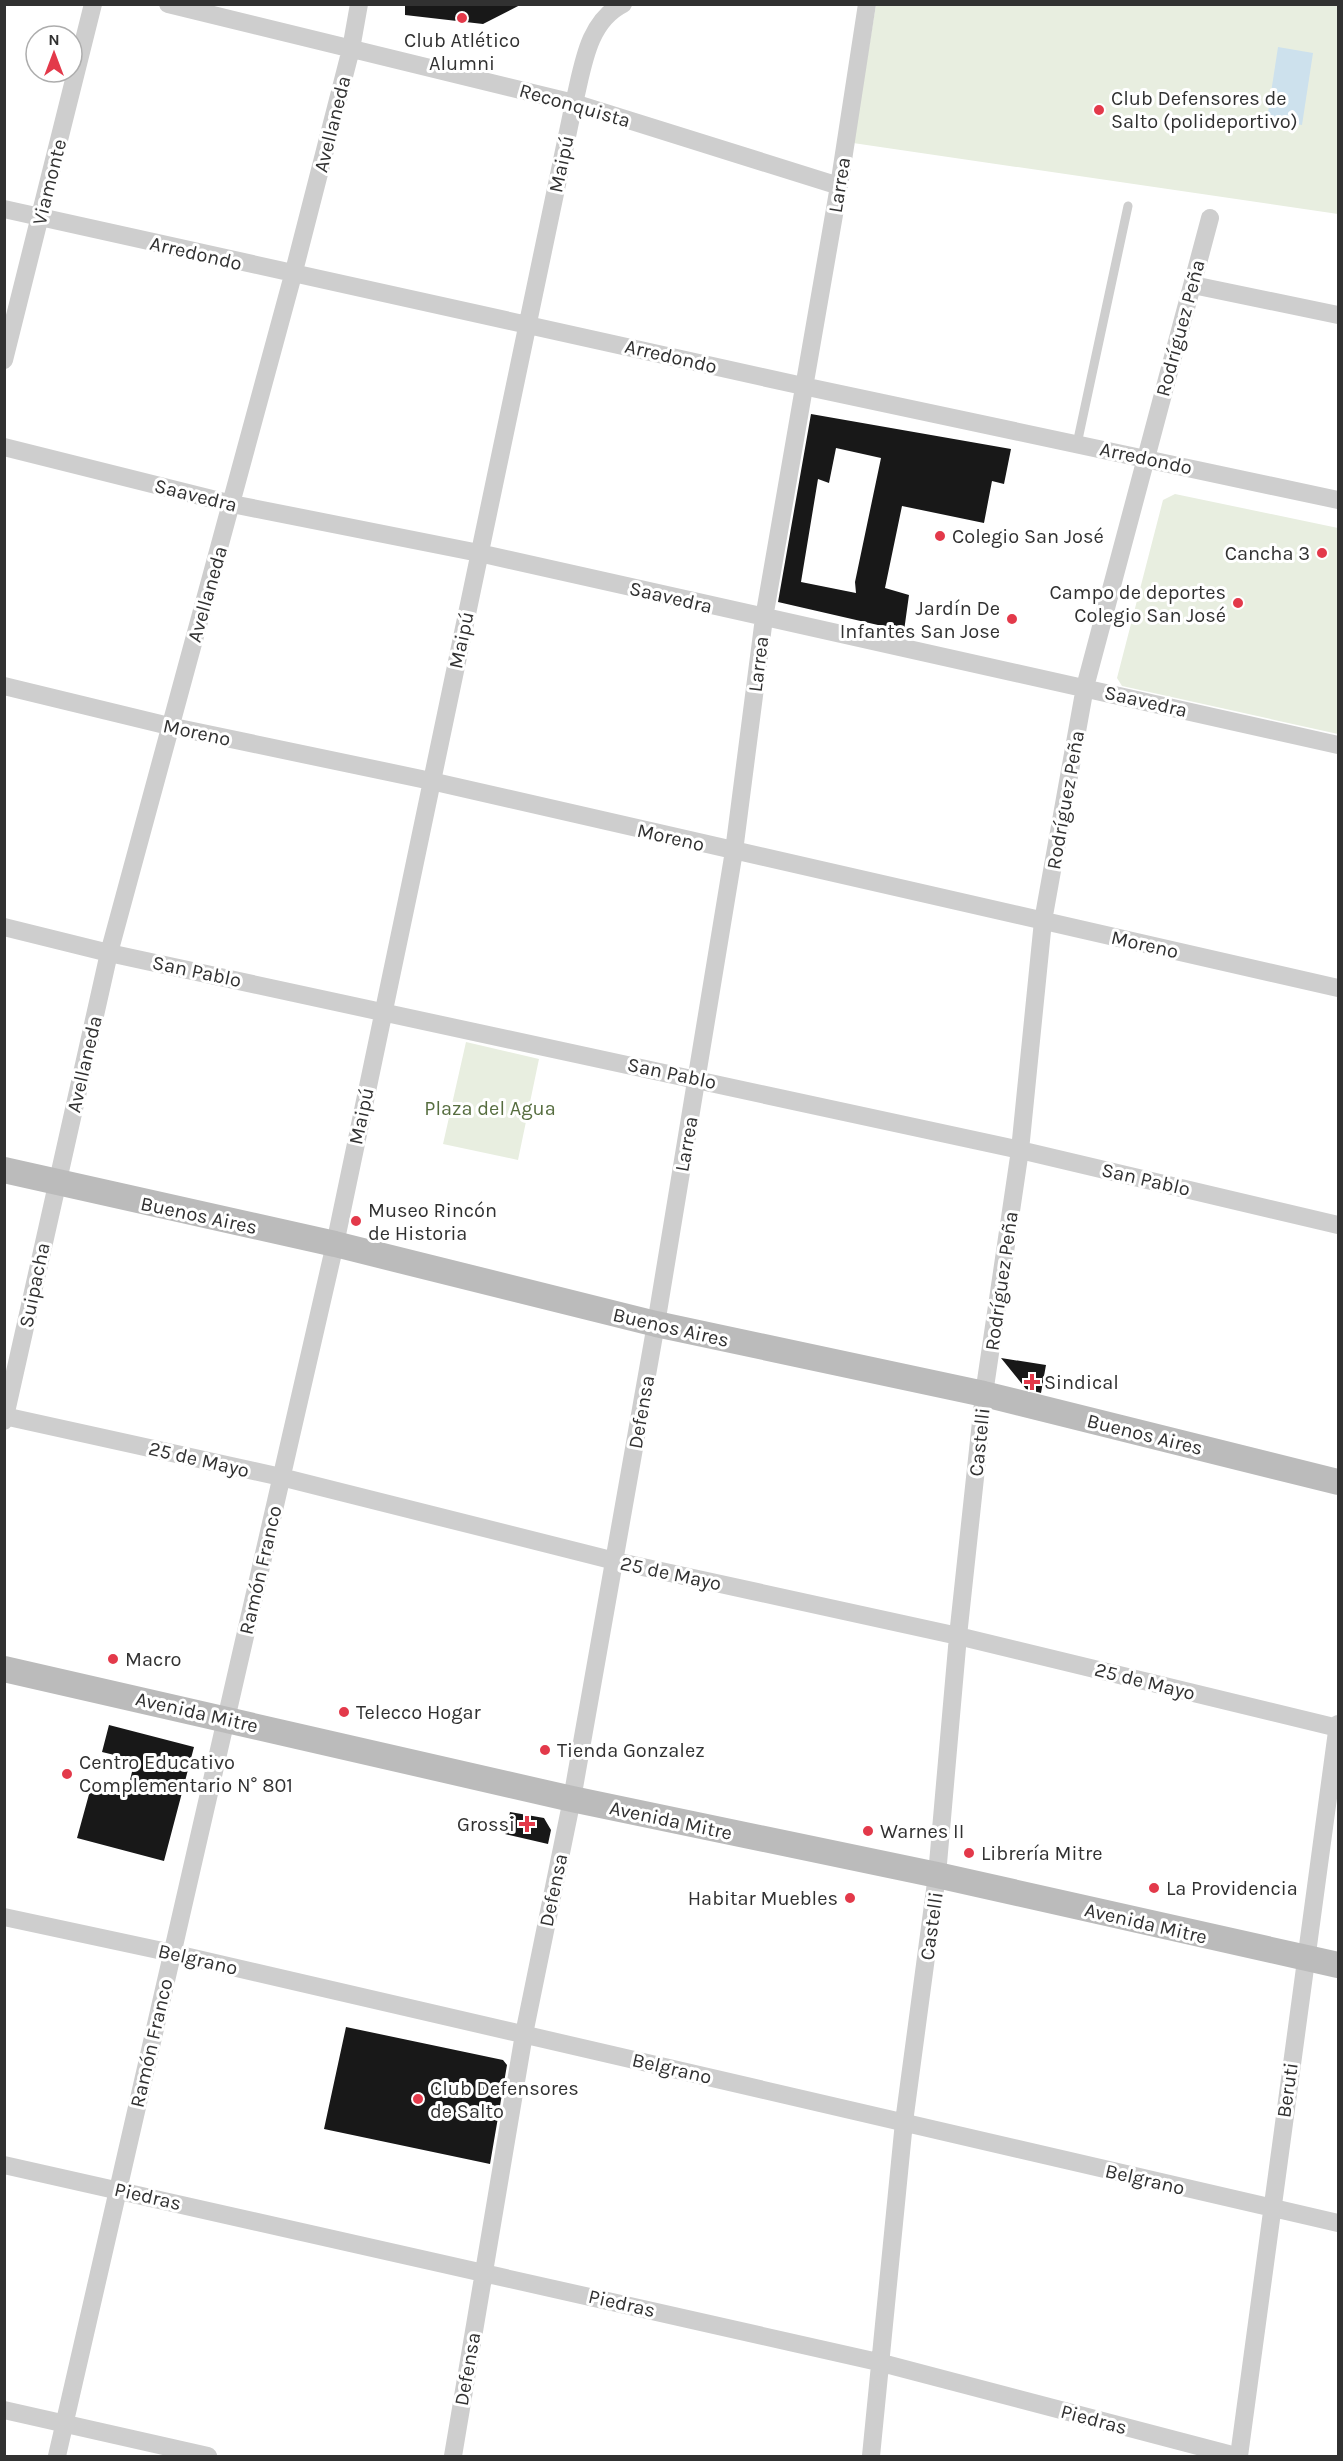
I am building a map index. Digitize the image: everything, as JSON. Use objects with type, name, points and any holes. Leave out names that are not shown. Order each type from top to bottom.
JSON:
[{"type":"street","name":"Viamonte","points":[[4,360],[93,4]]},
{"type":"street","name":"Reconquista","points":[[168,4],[574,103],[839,186]]},
{"type":"street","name":"Avellaneda","points":[[56,1184],[109,953],[293,275],[351,49],[359,4]]},
{"type":"street","name":"Maipú","points":[[335,1244],[574,103],[591,36],[610,11],[623,4]]},
{"type":"street","name":"Larrea","points":[[656,1324],[734,851],[764,618],[839,186],[867,4]]},
{"type":"street","name":"Arredondo","points":[[4,209],[293,275],[528,323],[803,386],[1145,457],[1338,500]]},
{"type":"street","name":"Rodríguez Peña","points":[[984,1394],[1020,1150],[1043,921],[1085,687],[1210,218]]},
{"type":"street","points":[[1192,285],[1338,315]]},
{"type":"street","name":"Saavedra","points":[[4,447],[232,504],[479,553],[1338,745]]},
{"type":"street","name":"Moreno","points":[[4,686],[169,726],[431,782],[1338,988]]},
{"type":"street","name":"San Pablo","points":[[4,927],[109,953],[383,1010],[1020,1150],[1338,1225]]},
{"type":"street","name":"Buenos Aires","points":[[4,1170],[56,1184],[335,1244],[656,1324],[984,1394],[1338,1482]]},
{"type":"street","name":"Suipacha","points":[[5,1418],[56,1184]]},
{"type":"street","name":"Ramón Franco","points":[[57,2457],[335,1244]]},
{"type":"street","name":"Defensa","points":[[453,2457],[524,2034],[572,1799],[656,1324]]},
{"type":"street","name":"Castelli","points":[[871,2457],[878,2362],[904,2122],[937,1875],[958,1636],[984,1394]]},
{"type":"street","name":"25 de Mayo","points":[[5,1418],[281,1477],[615,1562],[958,1636],[1338,1727]]},
{"type":"street","name":"Avenida Mitre","points":[[4,1669],[572,1799],[937,1875],[1338,1965]]},
{"type":"street","name":"Beruti","points":[[1237,2457],[1338,1727]]},
{"type":"street","name":"Belgrano","points":[[4,1917],[172,1953],[1338,2223]]},
{"type":"street","name":"Piedras","points":[[4,2165],[878,2362],[1237,2457]]},
{"type":"street","points":[[4,2410],[208,2457]]},
{"type":"lane","points":[[1077,444],[1128,206]]},
{"type":"green space","name":"Club Defensores de Salto (polideportivo)","points":[[876,5],[1338,5],[1338,214],[853,143]]},
{"type":"green space","name":"Campo de deportes Colegio San José","points":[[1175,494],[1338,528],[1338,734],[1122,686],[1117,678],[1163,500]]},
{"type":"green space","name":"Plaza del Agua","points":[[466,1042],[539,1059],[518,1160],[443,1144]]},
{"type":"water","points":[[1278,47],[1313,53],[1302,125],[1267,119]]},
{"type":"building","name":"Club Atlético Alumni","points":[[405,4],[522,4],[483,24],[405,15]]},
{"type":"building","points":[[811,414],[1011,449],[1004,484],[992,481],[984,523],[902,506],[885,588],[909,595],[904,631],[778,602]],"holes":[[[836,448],[881,458],[855,582],[856,593],[801,582],[818,479],[829,483]]]},
{"type":"building","name":"Sindical","points":[[1001,1358],[1046,1365],[1041,1393],[1026,1389]]},
{"type":"building","points":[[109,1725],[194,1747],[164,1861],[77,1838],[91,1787],[126,1796],[135,1760],[102,1752]]},
{"type":"building","name":"Grossi","points":[[510,1812],[544,1818],[551,1830],[548,1844],[505,1834]]},
{"type":"building","name":"Club Defensores de Salto","points":[[346,2027],[503,2060],[507,2065],[490,2164],[324,2129]]},
{"type":"place","name":"Club Atlético Alumni","points":[[462,18]]},
{"type":"place","name":"Club Defensores de Salto (polideportivo)","points":[[1099,110]]},
{"type":"place","name":"Colegio San José","points":[[940,536]]},
{"type":"place","name":"Cancha 3","points":[[1322,553]]},
{"type":"place","name":"Campo de deportes Colegio San José","points":[[1238,603]]},
{"type":"place","name":"Jardín De Infantes San Jose","points":[[1012,619]]},
{"type":"place","name":"Museo Rincón de Historia","points":[[356,1221]]},
{"type":"place","name":"Sindical","points":[[1032,1382]]},
{"type":"place","name":"Macro","points":[[113,1659]]},
{"type":"place","name":"Telecco Hogar","points":[[344,1712]]},
{"type":"place","name":"Tienda Gonzalez","points":[[545,1750]]},
{"type":"place","name":"Centro Educativo Complementario N° 801","points":[[67,1774]]},
{"type":"place","name":"Grossi","points":[[527,1824]]},
{"type":"place","name":"Warnes II","points":[[868,1831]]},
{"type":"place","name":"Librería Mitre","points":[[969,1853]]},
{"type":"place","name":"La Providencia","points":[[1154,1888]]},
{"type":"place","name":"Habitar Muebles","points":[[850,1898]]},
{"type":"place","name":"Club Defensores de Salto","points":[[418,2099]]}]
